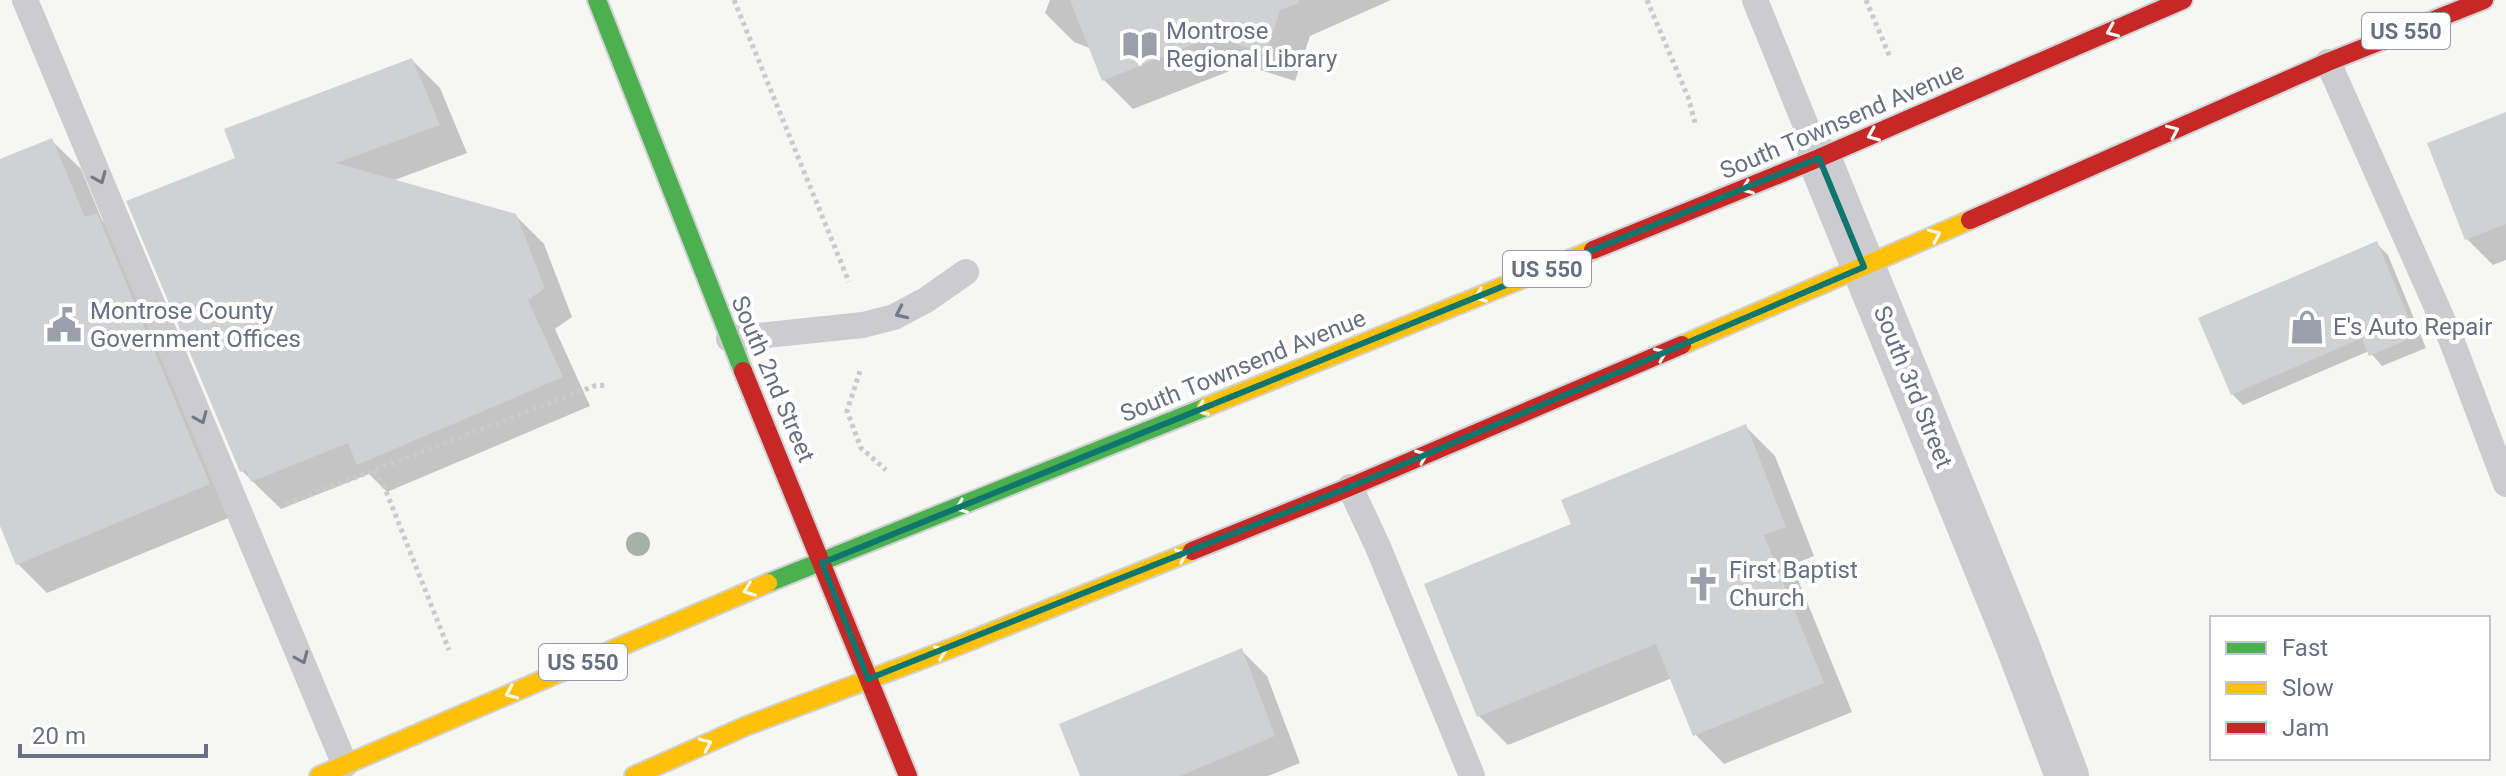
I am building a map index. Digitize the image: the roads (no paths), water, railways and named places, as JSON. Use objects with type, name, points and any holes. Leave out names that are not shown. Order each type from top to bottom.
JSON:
[{"type":"main road","name":"South 2nd Street","points":[[597,0],[729,339],[908,776]]},
{"type":"main road","name":"South Townsend Avenue","points":[[319,776],[745,591],[822,563],[1819,158],[2183,0]]},
{"type":"main road","name":"US 550","points":[[634,776],[746,726],[1350,487],[1864,267],[2328,62],[2484,0]]},
{"type":"street","name":"South 3rd Street","points":[[1819,158],[2018,647],[2067,776]]},
{"type":"lane","points":[[25,0],[345,765]]},
{"type":"lane","name":"South 3rd Street","points":[[1755,0],[1819,158]]},
{"type":"lane","points":[[2328,62],[2451,339],[2506,484]]},
{"type":"lane","points":[[729,339],[863,325],[894,317],[926,300],[966,272]]},
{"type":"lane","points":[[1350,487],[1378,547],[1472,776]]},
{"type":"place","name":"Montrose Regional Library","points":[[1140,45]]},
{"type":"place","name":"Montrose County Government Offices","points":[[64,325]]},
{"type":"place","name":"E's Auto Repair","points":[[2307,327]]},
{"type":"place","name":"First Baptist Church","points":[[1703,584]]}]
